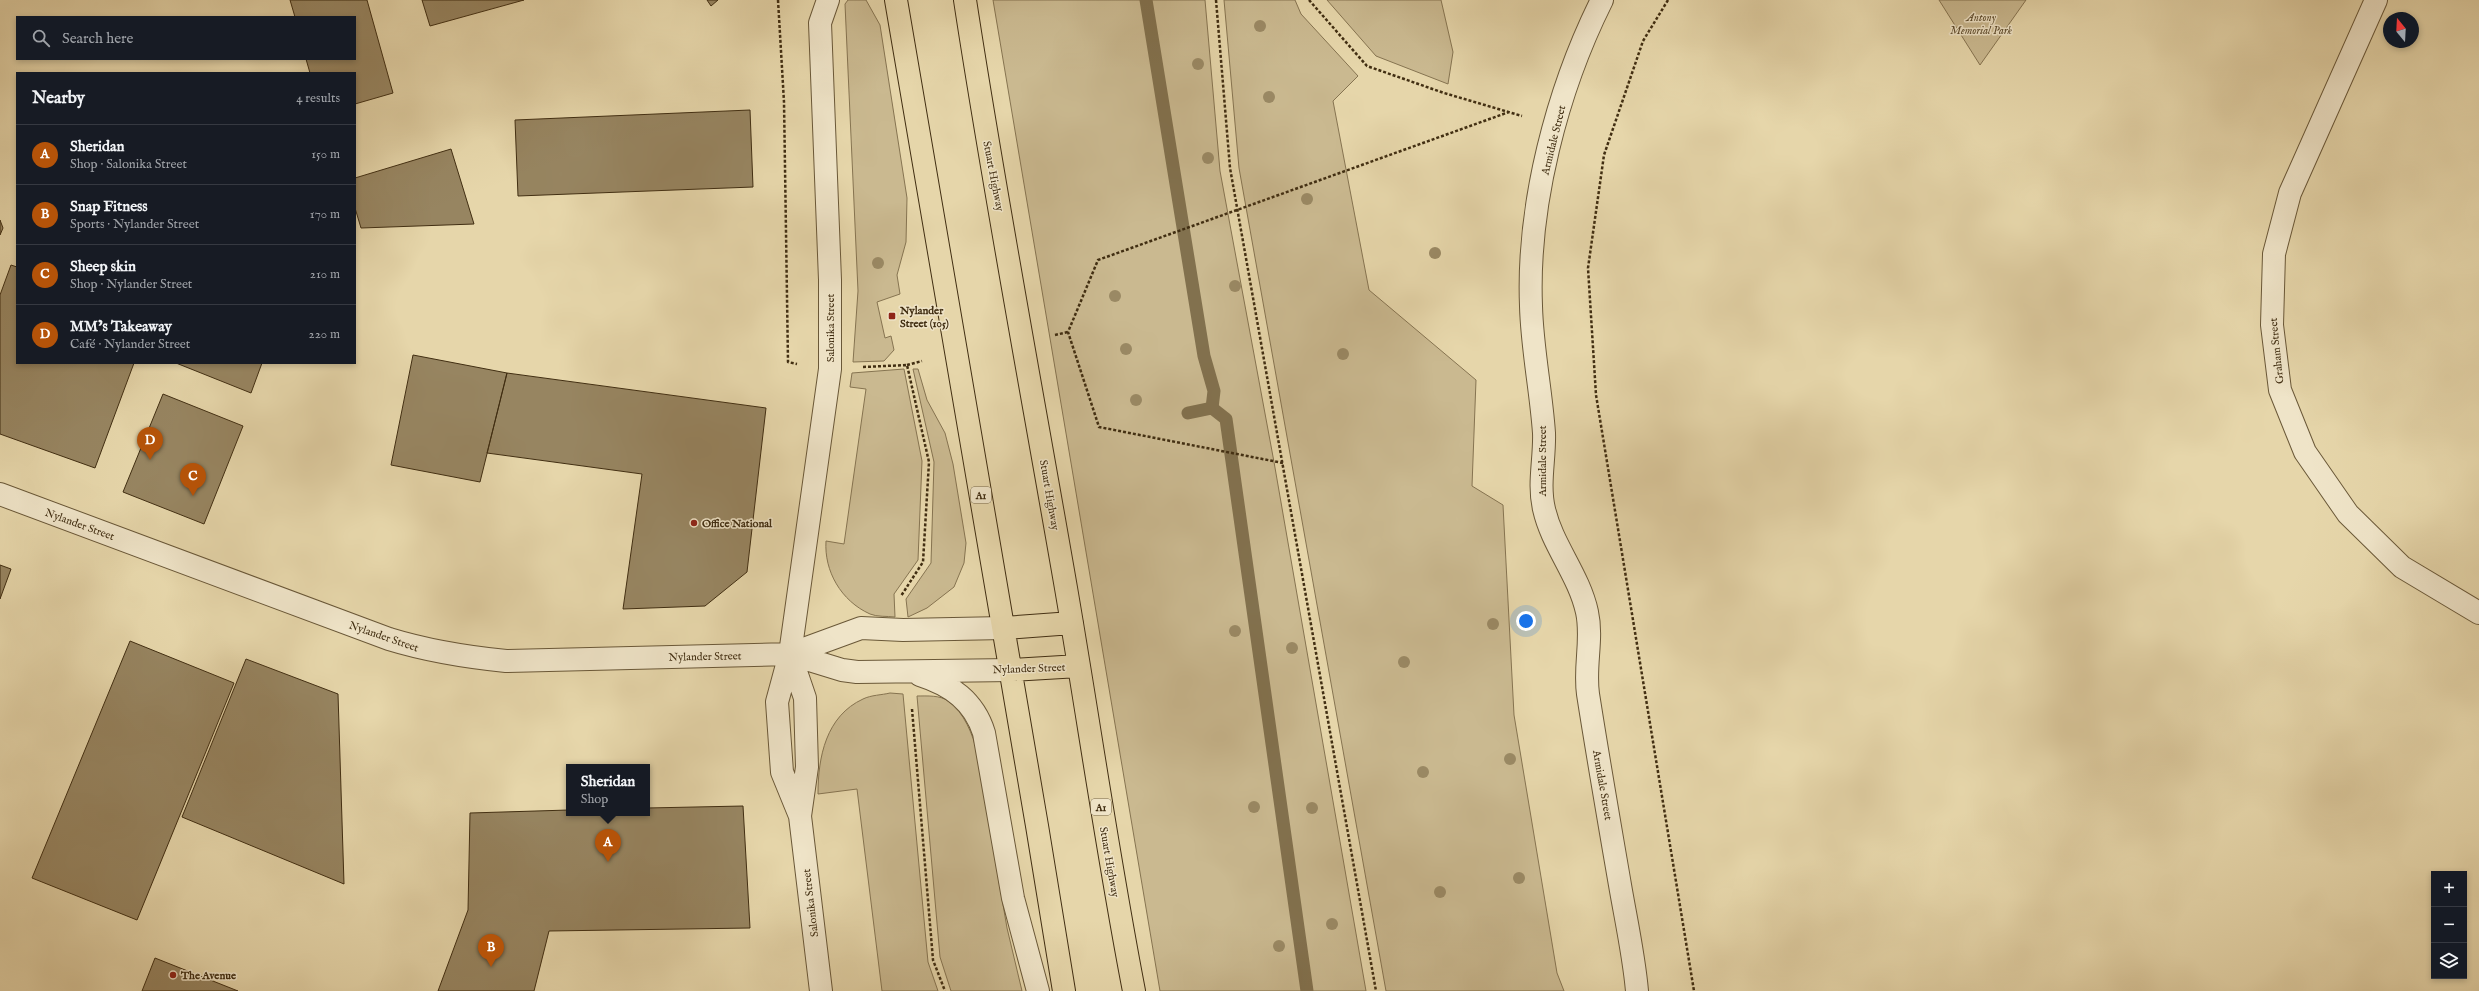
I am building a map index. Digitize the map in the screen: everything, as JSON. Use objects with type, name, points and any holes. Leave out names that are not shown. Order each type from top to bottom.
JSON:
[{"type":"highway","name":"A1","points":[[896,0],[1012,670],[1064,991]]},
{"type":"highway","name":"Stuart Highway","points":[[964,0],[985,129],[1072,623],[1112,879],[1134,991]]},
{"type":"highway","points":[[1004,628],[1072,623]]},
{"type":"highway","name":"Nylander Street","points":[[1012,670],[1079,666]]},
{"type":"street","name":"Salonika Street","points":[[821,991],[800,816],[807,767],[805,698],[790,654],[830,369],[830,280],[820,23],[828,0]]},
{"type":"street","name":"Armidale Street","points":[[1602,0],[1574,66],[1555,125],[1537,209],[1531,261],[1532,338],[1544,434],[1542,494],[1547,519],[1579,586],[1588,615],[1587,689],[1637,991]]},
{"type":"street","name":"Graham Street","points":[[2376,0],[2290,193],[2274,254],[2272,325],[2280,390],[2305,452],[2348,514],[2402,567],[2479,613]]},
{"type":"street","name":"Nylander Street","points":[[0,494],[416,648],[464,657],[506,661],[790,654],[842,670],[1012,670]]},
{"type":"street","name":"Nylander Street","points":[[790,654],[861,628],[903,630],[1004,628]]},
{"type":"street","points":[[909,671],[932,679],[957,692],[979,718],[984,733],[1013,898],[1038,991]]},
{"type":"path","points":[[778,0],[784,102],[788,362]]},
{"type":"path","points":[[1216,0],[1230,168],[1376,991]]},
{"type":"path","points":[[1308,0],[1367,66],[1509,112],[1555,125]]},
{"type":"path","points":[[1668,0],[1644,41],[1604,155],[1588,268],[1596,395],[1694,991]]},
{"type":"path","points":[[1283,463],[1099,427],[1068,332],[1098,260],[1509,112]]},
{"type":"path","points":[[830,369],[907,365],[929,462],[923,562],[901,597],[903,630]]},
{"type":"path","points":[[909,671],[933,960],[945,991]]},
{"type":"green space","points":[[848,0],[866,0],[880,25],[907,198],[906,242],[897,275],[900,294],[877,302],[885,338],[891,336],[894,350],[884,361],[853,362],[858,291],[845,4]]},
{"type":"green space","points":[[993,0],[1205,0],[1220,171],[1274,462],[1366,991],[1160,991]]},
{"type":"green space","points":[[1224,0],[1295,0],[1301,14],[1358,76],[1333,101],[1369,290],[1476,380],[1472,486],[1503,505],[1514,715],[1557,973],[1564,991],[1386,991],[1239,168]]},
{"type":"green space","points":[[1327,0],[1441,0],[1453,52],[1448,84],[1376,56]]},
{"type":"green space","name":"Antony Memorial Park","points":[[1939,0],[2026,0],[1980,65]]},
{"type":"green space","points":[[904,369],[922,461],[918,560],[894,594],[895,617],[879,616],[870,614],[860,608],[843,593],[836,584],[828,563],[826,541],[844,544],[866,389],[850,387],[852,373]]},
{"type":"green space","points":[[913,369],[918,369],[927,400],[945,433],[953,464],[966,543],[964,563],[954,587],[927,608],[908,617],[906,599],[931,563],[934,462]]},
{"type":"green space","points":[[890,693],[903,694],[928,962],[938,991],[882,991],[857,789],[818,794],[818,780],[822,752],[833,727],[840,716],[850,706],[863,699]]},
{"type":"green space","points":[[917,696],[937,697],[948,701],[959,711],[973,738],[977,752],[1007,928],[1022,991],[951,991],[940,957]]},
{"type":"building","points":[[290,0],[367,0],[393,93],[356,104],[356,72],[310,72],[306,60],[356,60],[356,16],[295,16]]},
{"type":"building","points":[[422,0],[524,0],[430,26]]},
{"type":"building","points":[[707,0],[718,0],[711,6]]},
{"type":"building","points":[[750,110],[753,187],[518,196],[515,120]]},
{"type":"building","points":[[451,149],[474,224],[361,228],[356,211],[356,178]]},
{"type":"building","points":[[0,220],[3,228],[0,235]]},
{"type":"building","points":[[11,265],[16,267],[16,364],[134,364],[95,468],[0,434],[0,295]]},
{"type":"building","points":[[413,355],[507,373],[480,482],[391,465]]},
{"type":"building","points":[[178,364],[262,364],[251,393]]},
{"type":"building","name":"Office National","points":[[507,373],[766,408],[747,572],[705,606],[623,609],[642,474],[487,453]]},
{"type":"building","points":[[163,394],[243,426],[204,524],[123,492]]},
{"type":"building","points":[[0,565],[11,569],[0,599]]},
{"type":"building","points":[[130,641],[234,683],[137,920],[32,878]]},
{"type":"building","points":[[246,659],[338,694],[344,884],[182,817]]},
{"type":"building","points":[[743,806],[750,928],[549,931],[534,991],[438,991],[468,910],[470,813],[566,810],[566,816],[650,816],[650,808]]},
{"type":"building","name":"The Avenue","points":[[155,958],[238,991],[142,991]]},
{"type":"waterway","points":[[1146,0],[1204,356],[1214,391],[1212,408],[1188,413]]},
{"type":"waterway","points":[[1212,408],[1226,419],[1307,991]]},
{"type":"place","name":"Nylander Street (105)","points":[[892,316]]},
{"type":"place","name":"MM’s Takeaway","points":[[150,460]]},
{"type":"place","name":"Sheep skin","points":[[193,496]]},
{"type":"place","name":"Office National","points":[[694,523]]},
{"type":"place","name":"Sheridan","points":[[608,862]]},
{"type":"place","name":"Snap Fitness","points":[[491,967]]},
{"type":"place","name":"The Avenue","points":[[173,975]]}]
